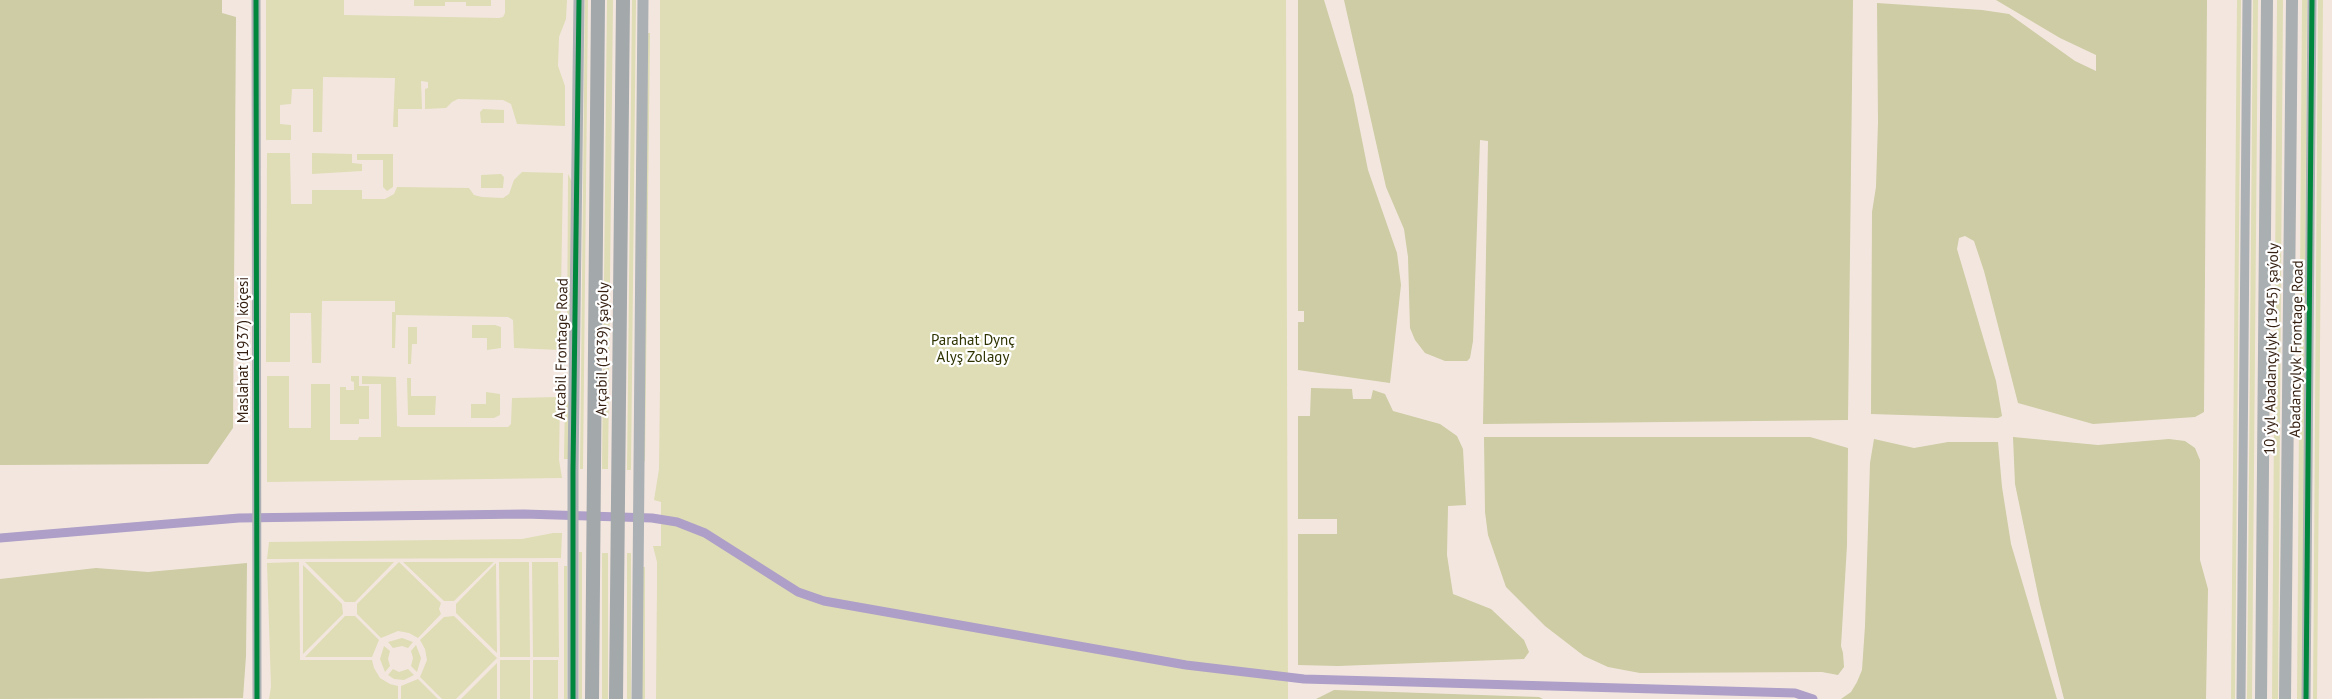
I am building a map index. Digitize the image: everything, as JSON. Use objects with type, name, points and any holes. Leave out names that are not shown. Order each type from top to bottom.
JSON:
[{"type":"main road","name":"Arçabil (1939) şaýoly","points":[[592,699],[598,0]]},
{"type":"main road","name":"Arçabil (1939) şaýoly","points":[[616,699],[623,0]]},
{"type":"main road","name":"10 ýyl Abadançylyk (1945) şaýoly","points":[[2261,699],[2267,0]]},
{"type":"main road","name":"10 ýyl Abadançylyk (1945) şaýoly","points":[[2285,699],[2292,0]]},
{"type":"street","name":"Maslahat (1937) köçesi","points":[[256,0],[257,699]]},
{"type":"street","name":"Arcabil Frontage Road","points":[[573,699],[573,470],[579,0]]},
{"type":"street","points":[[636,699],[643,0]]},
{"type":"street","points":[[2241,699],[2247,0]]},
{"type":"street","name":"Abadancylyk Frontage Road","points":[[2306,699],[2312,0]]},
{"type":"green space","points":[[0,0],[222,0],[222,13],[236,17],[233,428],[208,464],[0,465]]},
{"type":"green space","points":[[266,0],[344,0],[344,15],[499,18],[503,17],[505,13],[505,0],[567,0],[566,19],[559,37],[558,66],[565,86],[565,126],[517,124],[511,104],[503,100],[458,99],[446,108],[425,109],[425,89],[428,88],[428,82],[421,81],[422,109],[398,109],[398,127],[393,127],[395,78],[323,77],[322,132],[313,132],[313,89],[292,89],[291,104],[280,105],[280,124],[291,125],[291,140],[266,140]]},
{"type":"green space","points":[[414,0],[491,0],[491,6],[466,6],[466,2],[445,2],[445,6],[414,6]]},
{"type":"green space","points":[[585,0],[588,0],[583,469],[580,469]]},
{"type":"green space","points":[[607,0],[613,0],[608,469],[602,469]]},
{"type":"green space","points":[[632,0],[636,0],[631,470],[627,470]]},
{"type":"green space","name":"Parahat Dynç Alyş Zolagy","points":[[660,0],[1286,0],[1288,699],[656,699],[657,562],[653,546],[661,546],[661,502],[654,500],[659,469],[660,386]]},
{"type":"green space","points":[[1298,0],[1324,0],[1353,95],[1368,170],[1397,253],[1401,285],[1390,383],[1298,370],[1298,322],[1304,322],[1304,311],[1298,311]]},
{"type":"green space","points":[[1344,0],[1853,0],[1848,420],[1483,424],[1488,141],[1480,140],[1473,341],[1470,358],[1467,361],[1445,361],[1425,353],[1415,340],[1410,328],[1408,257],[1404,229],[1386,187]]},
{"type":"green space","points":[[1996,0],[2207,0],[2204,412],[2195,417],[2093,424],[2018,403],[1984,271],[1974,241],[1965,236],[1959,238],[1957,249],[1996,381],[2002,416],[1998,418],[1871,414],[1872,212],[1876,187],[1878,122],[1877,3],[1982,10],[2009,14],[2075,61],[2096,71],[2096,55],[2060,38]]},
{"type":"green space","points":[[2237,0],[2241,0],[2235,699],[2231,699]]},
{"type":"green space","points":[[2253,0],[2258,0],[2252,699],[2247,699]]},
{"type":"green space","points":[[2277,0],[2283,0],[2278,699],[2272,699]]},
{"type":"green space","points":[[2302,0],[2307,0],[2302,699],[2297,699]]},
{"type":"green space","points":[[2318,0],[2323,0],[2317,699],[2313,699]]},
{"type":"green space","points":[[648,33],[650,33],[645,461],[642,461]]},
{"type":"green space","points":[[483,109],[504,110],[504,123],[481,123],[480,112]]},
{"type":"green space","points":[[267,153],[290,153],[291,204],[312,204],[312,190],[362,190],[362,199],[385,199],[394,194],[397,187],[469,188],[474,195],[503,198],[509,194],[514,180],[522,172],[563,173],[560,350],[514,348],[513,320],[508,317],[396,315],[395,348],[392,348],[392,312],[395,312],[395,301],[322,301],[321,363],[312,363],[311,313],[290,313],[290,362],[266,362]]},
{"type":"green space","points":[[312,153],[352,154],[352,163],[362,164],[362,171],[312,174]]},
{"type":"green space","points":[[357,154],[393,154],[393,187],[387,191],[383,187],[383,160],[357,160]]},
{"type":"green space","points":[[501,174],[504,177],[503,188],[481,188],[481,175]]},
{"type":"green space","points":[[568,174],[572,182],[569,345],[567,348]]},
{"type":"green space","points":[[472,325],[495,325],[501,327],[501,348],[487,350],[487,338],[472,338]]},
{"type":"green space","points":[[408,327],[417,327],[417,344],[412,344],[411,364],[408,364]]},
{"type":"green space","points":[[267,376],[289,376],[289,428],[311,428],[311,384],[330,384],[330,440],[358,440],[359,437],[381,437],[381,384],[362,384],[362,376],[396,377],[397,426],[401,427],[508,427],[511,424],[512,398],[560,397],[559,460],[562,478],[267,482]]},
{"type":"green space","points":[[351,376],[359,376],[359,386],[369,386],[369,419],[359,419],[359,424],[340,424],[340,387],[346,387],[346,390],[354,390],[354,382],[351,381]]},
{"type":"green space","points":[[407,378],[411,378],[411,396],[436,396],[435,415],[408,415]]},
{"type":"green space","points":[[1311,388],[1352,389],[1353,399],[1371,399],[1373,390],[1385,394],[1393,411],[1440,424],[1457,436],[1463,449],[1466,505],[1448,506],[1447,555],[1453,594],[1491,609],[1524,640],[1529,652],[1524,659],[1338,666],[1298,665],[1298,534],[1337,534],[1337,519],[1298,519],[1298,416],[1310,416]]},
{"type":"green space","points":[[486,392],[500,394],[500,415],[494,418],[471,418],[471,404],[486,404]]},
{"type":"green space","points":[[565,399],[569,402],[568,459],[564,459]]},
{"type":"green space","points":[[1484,437],[1810,437],[1848,448],[1847,545],[1841,646],[1844,667],[1838,675],[1822,672],[1640,673],[1608,667],[1584,656],[1545,626],[1506,587],[1488,535],[1485,512]]},
{"type":"green space","points":[[2013,437],[2098,445],[2169,439],[2185,441],[2195,448],[2200,460],[2200,560],[2208,589],[2206,699],[2064,699],[2040,604],[2015,484]]},
{"type":"green space","points":[[1874,439],[1914,448],[1948,442],[1998,442],[2002,487],[2011,544],[2057,699],[1841,699],[1851,692],[1862,670],[1870,463]]},
{"type":"green space","points":[[562,533],[561,558],[267,559],[269,542],[522,539]]},
{"type":"green space","points":[[579,552],[582,552],[582,699],[579,699]]},
{"type":"green space","points":[[602,553],[608,553],[608,699],[602,699]]},
{"type":"green space","points":[[627,553],[631,553],[631,699],[627,699]]},
{"type":"green space","points":[[299,562],[300,660],[372,660],[380,678],[398,686],[398,699],[269,699],[271,687],[267,563]]},
{"type":"green space","points":[[305,562],[394,562],[355,602],[345,602]]},
{"type":"green space","points":[[399,562],[441,603],[439,609],[441,614],[418,638],[409,633],[398,631],[381,638],[357,614],[357,604]]},
{"type":"green space","points":[[403,562],[494,562],[454,601],[444,601]]},
{"type":"green space","points":[[499,562],[529,562],[530,657],[500,657]]},
{"type":"green space","points":[[532,562],[558,562],[559,657],[533,657]]},
{"type":"green space","points":[[247,563],[246,656],[243,698],[0,699],[0,579],[96,568],[148,572]]},
{"type":"green space","points":[[496,563],[497,653],[456,613],[456,604]]},
{"type":"green space","points":[[303,565],[342,604],[343,614],[303,654]]},
{"type":"green space","points":[[564,566],[567,566],[567,699],[564,699]]},
{"type":"green space","points":[[642,567],[645,567],[645,699],[642,699]]},
{"type":"green space","points":[[345,616],[355,616],[379,640],[372,657],[305,657]]},
{"type":"green space","points":[[454,616],[497,658],[456,699],[442,699],[420,677],[427,660],[425,649],[420,640],[444,617]]},
{"type":"green space","points":[[402,638],[413,642],[408,648],[402,646],[393,648],[388,642]]},
{"type":"green space","points":[[416,645],[421,658],[417,672],[411,666],[413,658],[411,651]]},
{"type":"green space","points":[[384,646],[390,651],[388,659],[390,666],[385,672],[380,659]]},
{"type":"green space","points":[[500,660],[530,660],[530,699],[500,699]]},
{"type":"green space","points":[[533,660],[558,660],[558,699],[533,699]]},
{"type":"green space","points":[[497,663],[497,699],[461,699]]},
{"type":"green space","points":[[393,669],[399,672],[408,669],[414,675],[404,680],[394,679],[388,675]]},
{"type":"green space","points":[[418,679],[438,699],[401,699],[401,686]]},
{"type":"green space","points":[[1334,690],[1539,697],[1543,699],[1316,699]]},
{"type":"waterway","points":[[0,538],[239,518],[524,514],[652,518],[677,522],[705,533],[798,592],[824,601],[1186,665],[1304,679],[1795,693],[1813,699]]},
{"type":"cycle path","points":[[256,0],[257,699]]},
{"type":"cycle path","points":[[573,699],[573,470],[579,0]]},
{"type":"cycle path","points":[[2306,699],[2312,0]]}]
